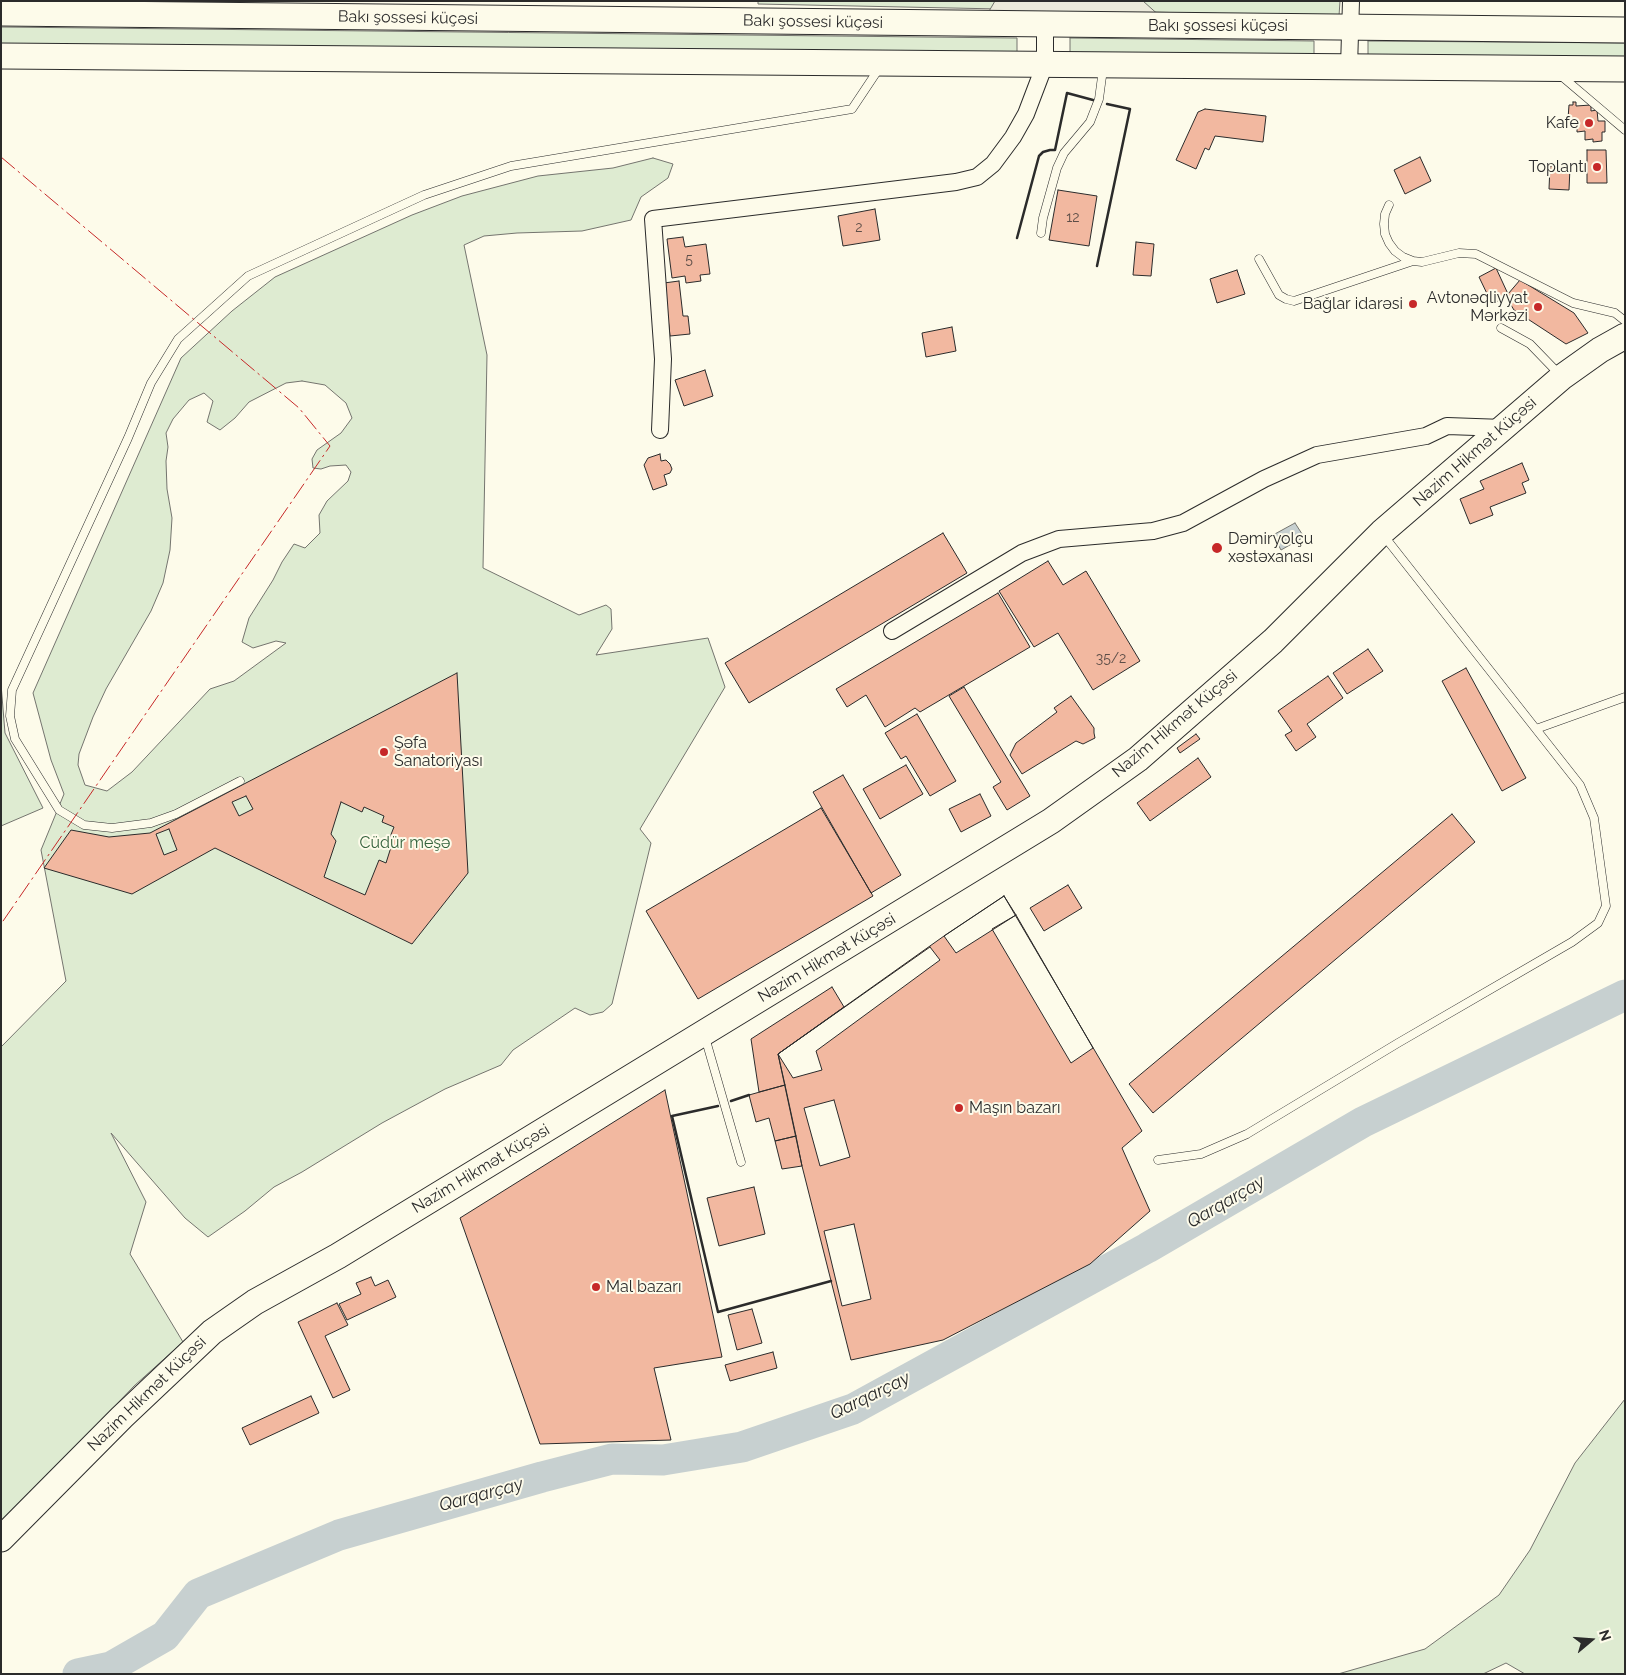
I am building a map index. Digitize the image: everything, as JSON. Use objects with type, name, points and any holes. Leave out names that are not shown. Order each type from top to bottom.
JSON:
[{"type":"main road","name":"Bakı şossesi küçəsi","points":[[1,13],[1625,30]]},
{"type":"main road","points":[[1,56],[1625,69]]},
{"type":"main road","name":"Nazim Hikmət Küçəsi","points":[[1,1539],[122,1417],[212,1332],[255,1302],[338,1256],[1051,821],[1138,759],[1273,641],[1382,532],[1562,377],[1600,350],[1625,336]]},
{"type":"street","points":[[1349,67],[1351,1]]},
{"type":"street","points":[[660,430],[663,359],[653,219],[956,182],[977,177],[992,164],[1013,137],[1026,114],[1045,64],[1045,25]]},
{"type":"street","points":[[892,631],[1022,554],[1059,539],[1153,531],[1183,523],[1264,479],[1318,455],[1426,436],[1447,426],[1504,428]]},
{"type":"lane","points":[[240,781],[176,814],[151,823],[112,828],[84,825],[58,810],[15,739],[10,716],[12,690],[128,438],[151,383],[178,339],[248,276],[424,195],[511,166],[852,109],[883,63]]},
{"type":"lane","points":[[1041,233],[1042,218],[1057,168],[1064,153],[1090,122],[1099,99],[1104,65]]},
{"type":"lane","points":[[1552,68],[1625,130]]},
{"type":"lane","points":[[1389,205],[1385,214],[1385,234],[1395,251],[1404,257],[1422,262],[1459,253],[1476,254],[1573,303],[1616,313],[1625,321]]},
{"type":"lane","points":[[1259,259],[1279,295],[1294,301],[1413,260]]},
{"type":"lane","points":[[1501,328],[1530,344],[1562,377]]},
{"type":"lane","points":[[1158,1160],[1202,1154],[1247,1134],[1398,1043],[1572,942],[1598,923],[1606,906],[1594,818],[1580,785],[1382,532]]},
{"type":"lane","points":[[1536,729],[1625,697]]},
{"type":"lane","points":[[704,1032],[740,1162]]},
{"type":"green space","points":[[758,1],[1340,1],[1339,16],[758,4]]},
{"type":"green space","points":[[1,27],[1017,38],[1017,56],[1,44]]},
{"type":"green space","points":[[1070,38],[1314,41],[1314,56],[1070,53]]},
{"type":"green space","points":[[1368,41],[1625,43],[1625,58],[1368,56]]},
{"type":"green space","name":"Cüdür meşə","points":[[653,158],[673,164],[668,178],[641,197],[631,220],[582,231],[484,236],[464,245],[487,355],[483,568],[579,615],[606,605],[611,609],[612,629],[596,655],[708,638],[725,687],[640,829],[651,843],[612,1004],[603,1012],[590,1015],[575,1008],[513,1050],[501,1065],[445,1089],[382,1123],[274,1187],[245,1211],[208,1237],[185,1218],[111,1133],[146,1202],[130,1254],[183,1342],[134,1386],[1,1526],[1,1047],[66,981],[41,850],[64,794],[51,760],[33,693],[181,358],[232,311],[275,277],[412,215],[462,196],[538,176],[613,168]],"holes":[[[302,381],[325,385],[346,403],[352,418],[341,433],[317,450],[312,459],[313,468],[321,469],[330,466],[346,465],[351,472],[348,481],[327,501],[319,515],[320,533],[305,548],[294,544],[282,562],[249,618],[242,642],[253,648],[276,641],[286,643],[234,681],[210,689],[132,772],[107,791],[85,785],[78,765],[79,754],[93,717],[106,689],[151,611],[163,583],[170,550],[172,518],[167,489],[166,461],[168,447],[166,433],[173,419],[189,400],[204,393],[213,401],[207,422],[220,430],[235,418],[249,402],[286,383]]]},
{"type":"green space","points":[[1,684],[5,733],[43,808],[1,826]]},
{"type":"green space","points":[[1625,1399],[1625,1674],[1525,1674],[1506,1663],[1483,1674],[1338,1674],[1425,1649],[1499,1595],[1530,1550],[1575,1463]]},
{"type":"shaded area","points":[[995,1],[1143,1],[1162,18],[985,18]]},
{"type":"shaded area","points":[[1295,523],[1304,537],[1281,550],[1273,535]]},
{"type":"building","name":"Kafe","points":[[1573,102],[1576,102],[1576,106],[1591,105],[1591,111],[1597,110],[1598,121],[1605,121],[1605,132],[1602,132],[1602,141],[1593,142],[1593,139],[1585,140],[1585,131],[1577,132],[1577,125],[1573,125],[1572,119],[1568,119],[1569,105],[1573,105]]},
{"type":"building","points":[[1205,109],[1266,116],[1263,142],[1215,136],[1209,150],[1205,148],[1196,169],[1176,160],[1198,112]]},
{"type":"building","name":"Toplantı","points":[[1587,150],[1606,150],[1607,183],[1587,183]]},
{"type":"building","points":[[1420,157],[1431,181],[1405,194],[1394,170]]},
{"type":"building","points":[[1550,166],[1570,167],[1569,190],[1549,189]]},
{"type":"building","points":[[1058,190],[1097,196],[1089,246],[1049,240]]},
{"type":"building","points":[[875,209],[880,240],[843,246],[838,216]]},
{"type":"building","points":[[683,237],[685,247],[706,244],[710,274],[700,275],[701,281],[686,283],[685,276],[672,278],[667,239]]},
{"type":"building","points":[[1136,242],[1154,244],[1151,276],[1133,275]]},
{"type":"building","name":"Avtonəqliyyat Mərkəzi","points":[[1496,268],[1508,294],[1520,280],[1574,313],[1588,333],[1566,344],[1514,310],[1506,297],[1492,304],[1479,277]]},
{"type":"building","points":[[1237,270],[1245,294],[1217,303],[1210,279]]},
{"type":"building","points":[[679,281],[683,316],[688,316],[690,334],[670,336],[664,283]]},
{"type":"building","points":[[952,327],[956,351],[926,357],[922,333]]},
{"type":"building","points":[[705,370],[713,396],[684,406],[675,380]]},
{"type":"building","points":[[660,454],[661,461],[666,460],[672,469],[670,473],[664,475],[667,485],[653,490],[644,465],[648,458]]},
{"type":"building","points":[[1522,463],[1529,480],[1522,483],[1526,493],[1490,507],[1493,515],[1470,524],[1460,499],[1484,489],[1480,481]]},
{"type":"building","points":[[943,533],[967,573],[749,703],[725,663]]},
{"type":"building","points":[[1048,561],[1063,585],[1086,571],[1140,661],[1093,690],[1058,633],[1034,647],[999,591]]},
{"type":"building","points":[[998,593],[1030,647],[920,712],[915,708],[885,727],[866,695],[847,707],[836,689]]},
{"type":"building","points":[[1368,649],[1383,671],[1347,694],[1333,673]]},
{"type":"building","points":[[1466,668],[1526,778],[1502,791],[1442,681]]},
{"type":"building","name":"Şəfa Sanatoriyası","points":[[457,673],[468,873],[412,944],[215,848],[132,894],[44,868],[71,830],[109,837],[150,833]]},
{"type":"building","points":[[1328,676],[1343,698],[1307,724],[1316,737],[1296,751],[1285,735],[1292,731],[1278,711]]},
{"type":"building","points":[[964,687],[1030,796],[1007,810],[993,787],[1001,782],[949,696]]},
{"type":"building","points":[[1071,696],[1094,728],[1095,738],[1083,744],[1076,741],[1022,774],[1010,755],[1016,743],[1057,712],[1054,708]]},
{"type":"building","points":[[917,714],[956,781],[930,796],[906,756],[901,759],[885,733]]},
{"type":"building","points":[[1196,734],[1200,739],[1180,753],[1177,748]]},
{"type":"building","points":[[1198,758],[1211,777],[1150,821],[1137,803]]},
{"type":"building","points":[[906,765],[923,794],[880,819],[863,789]]},
{"type":"building","points":[[843,775],[901,875],[871,893],[813,792]]},
{"type":"building","points":[[980,794],[991,816],[961,832],[949,809]]},
{"type":"building","points":[[246,796],[253,809],[239,816],[232,802]]},
{"type":"building","points":[[341,802],[362,812],[364,807],[384,816],[382,822],[394,827],[388,842],[392,844],[386,863],[379,860],[365,895],[324,877],[336,841],[331,834]]},
{"type":"building","points":[[821,808],[873,896],[698,999],[646,911]]},
{"type":"building","points":[[1452,814],[1475,842],[1153,1113],[1129,1084]]},
{"type":"building","points":[[169,829],[177,850],[164,855],[156,834]]},
{"type":"building","points":[[1068,885],[1082,908],[1044,931],[1030,908]]},
{"type":"building","points":[[1004,896],[1016,915],[956,953],[944,936]]},
{"type":"building","name":"Maşın bazarı","points":[[1004,896],[1142,1131],[1122,1148],[1150,1211],[1090,1264],[943,1340],[851,1360],[802,1166],[778,1054],[944,936]]},
{"type":"building","points":[[1016,915],[1093,1048],[1071,1063],[992,929]]},
{"type":"building","points":[[930,947],[940,960],[816,1051],[822,1070],[793,1078],[778,1054]]},
{"type":"building","points":[[832,987],[844,1007],[778,1054],[785,1085],[759,1092],[751,1039]]},
{"type":"building","points":[[785,1085],[796,1136],[775,1141],[769,1118],[756,1122],[749,1095]]},
{"type":"building","name":"Mal bazarı","points":[[665,1090],[722,1357],[654,1368],[671,1440],[540,1444],[460,1218]]},
{"type":"building","points":[[834,1100],[850,1157],[820,1166],[804,1108]]},
{"type":"building","points":[[796,1136],[802,1166],[782,1169],[775,1141]]},
{"type":"building","points":[[754,1187],[765,1234],[719,1246],[707,1198]]},
{"type":"building","points":[[854,1224],[871,1299],[842,1306],[824,1231]]},
{"type":"building","points":[[371,1277],[375,1286],[388,1280],[396,1297],[347,1320],[339,1304],[361,1294],[356,1283]]},
{"type":"building","points":[[337,1303],[348,1325],[325,1336],[350,1390],[333,1398],[298,1322]]},
{"type":"building","points":[[752,1309],[762,1343],[737,1350],[728,1315]]},
{"type":"building","points":[[773,1352],[777,1368],[730,1381],[725,1365]]},
{"type":"building","points":[[311,1396],[319,1413],[250,1445],[242,1428]]},
{"type":"waterway","name":"Qarqarçay","points":[[78,1674],[111,1667],[165,1636],[198,1594],[339,1535],[612,1459],[663,1460],[742,1447],[853,1409],[1147,1248],[1363,1122],[1625,995]]},
{"type":"wall","points":[[1017,238],[1039,156],[1043,152],[1055,150],[1067,93],[1093,100]]},
{"type":"wall","points":[[1097,266],[1130,109],[1107,104]]},
{"type":"wall","points":[[731,1101],[749,1095]]},
{"type":"wall","points":[[718,1106],[672,1116],[718,1312],[831,1281]]},
{"type":"power","points":[[1,157],[299,408],[330,446],[1,924]]},
{"type":"place","name":"Kafe","points":[[1589,123]]},
{"type":"place","name":"Toplantı","points":[[1597,167]]},
{"type":"place","name":"Bağlar idarəsi","points":[[1413,304]]},
{"type":"place","name":"Avtonəqliyyat Mərkəzi","points":[[1538,307]]},
{"type":"place","name":"Dəmiryolçu xəstəxanası","points":[[1217,548]]},
{"type":"place","name":"Şəfa Sanatoriyası","points":[[384,752]]},
{"type":"place","name":"Maşın bazarı","points":[[959,1108]]},
{"type":"place","name":"Mal bazarı","points":[[596,1287]]}]
